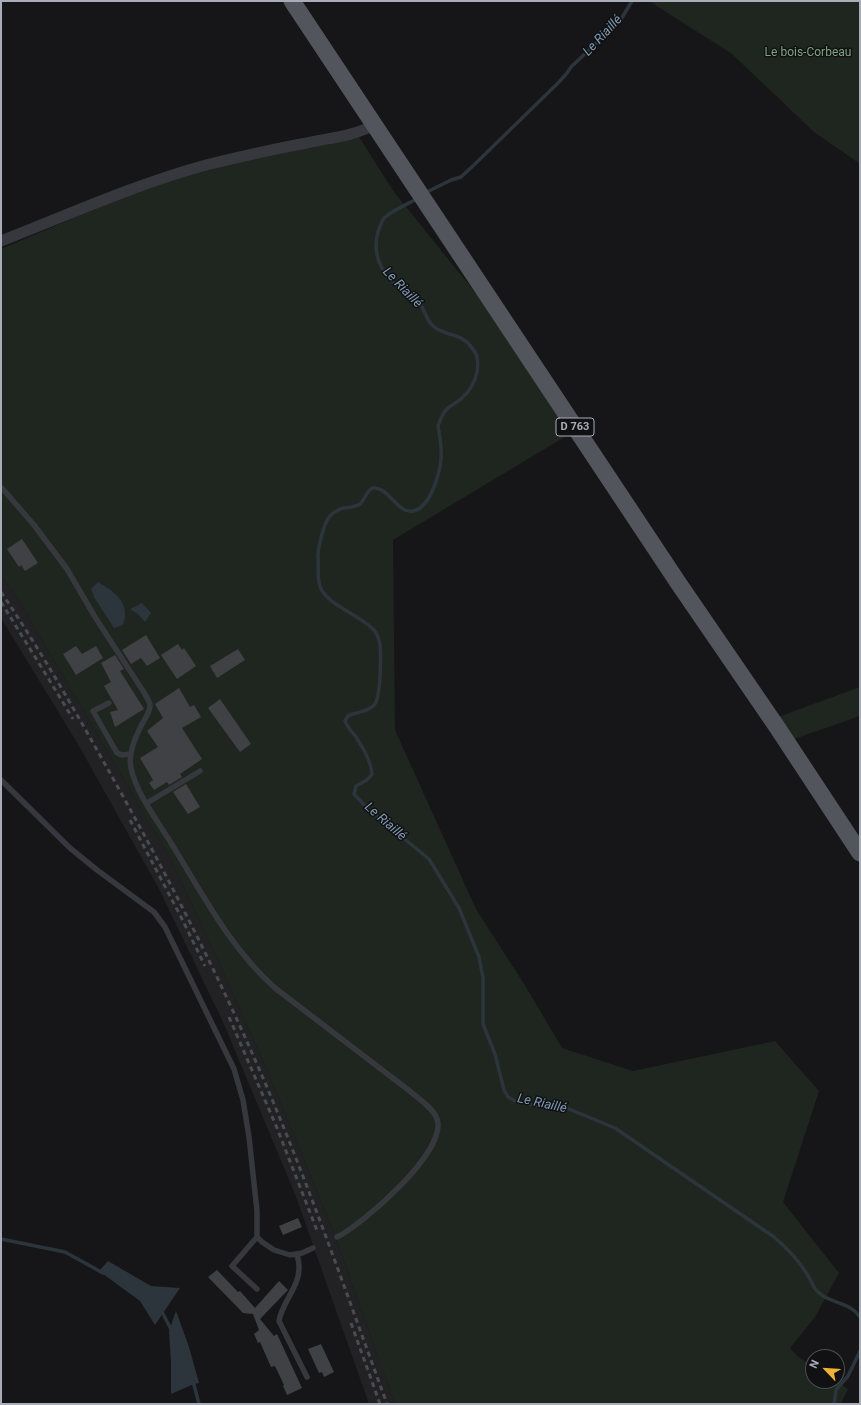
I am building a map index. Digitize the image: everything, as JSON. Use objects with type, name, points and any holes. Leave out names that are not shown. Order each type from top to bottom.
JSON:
[{"type":"main road","name":"D 763","points":[[292,1],[674,577],[777,727],[860,853]]},
{"type":"street","points":[[1,241],[108,199],[180,173],[230,159],[355,132],[374,125]]},
{"type":"lane","points":[[1,487],[34,525],[67,569],[95,617],[145,694],[150,705],[148,715],[135,739],[130,754],[131,767],[136,784],[224,928],[244,957],[262,977],[292,1002],[411,1092],[432,1111],[437,1119],[437,1132],[434,1144],[426,1156],[383,1202],[356,1225],[337,1237]]},
{"type":"lane","points":[[108,703],[93,711],[117,753],[122,755],[130,754]]},
{"type":"lane","points":[[147,803],[200,771]]},
{"type":"lane","points":[[1,780],[70,848],[154,912],[165,927],[234,1069],[243,1100],[249,1137],[257,1211],[257,1237],[232,1266],[257,1289]]},
{"type":"lane","points":[[257,1237],[274,1250],[290,1255],[313,1248]]},
{"type":"lane","points":[[297,1254],[300,1267],[298,1276],[288,1300],[281,1312],[279,1321],[307,1378]]},
{"type":"shaded area","points":[[1,576],[19,601],[170,858],[265,1065],[334,1233],[395,1404],[369,1404],[295,1194],[223,1022],[159,889],[79,746],[1,618]]},
{"type":"shaded area","points":[[98,582],[115,594],[123,604],[125,617],[123,625],[114,628],[94,597],[91,589]]},
{"type":"shaded area","points":[[142,603],[151,613],[145,622],[138,614],[130,609]]},
{"type":"shaded area","points":[[108,1261],[151,1286],[180,1288],[155,1325],[140,1301],[99,1271]]},
{"type":"shaded area","points":[[176,1311],[189,1347],[199,1383],[171,1394],[169,1331]]},
{"type":"green space","name":"Le bois-Corbeau","points":[[649,1],[860,1],[860,164],[814,132],[732,54]]},
{"type":"green space","points":[[354,129],[394,192],[583,426],[393,540],[395,730],[476,909],[526,987],[562,1048],[633,1071],[775,1041],[819,1091],[783,1202],[839,1273],[815,1317],[790,1348],[797,1356],[805,1361],[805,1389],[845,1389],[845,1387],[848,1389],[841,1404],[395,1404],[334,1233],[265,1065],[170,858],[19,601],[1,576],[1,249],[170,177]]},
{"type":"green space","points":[[860,687],[860,716],[794,739],[778,717]]},
{"type":"building","points":[[22,539],[38,563],[25,571],[21,565],[19,567],[7,549]]},
{"type":"building","points":[[146,635],[160,658],[147,666],[141,658],[131,664],[122,650]]},
{"type":"building","points":[[178,644],[182,650],[184,648],[196,666],[177,679],[161,655]]},
{"type":"building","points":[[76,646],[82,654],[96,646],[103,658],[76,675],[63,654]]},
{"type":"building","points":[[238,649],[245,660],[217,678],[210,666]]},
{"type":"building","points":[[115,655],[124,669],[120,671],[144,709],[115,727],[110,712],[118,710],[104,686],[111,682],[101,663]]},
{"type":"building","points":[[179,688],[190,707],[194,705],[201,717],[182,728],[202,759],[180,774],[182,777],[169,785],[167,782],[154,790],[149,783],[153,780],[140,758],[158,747],[147,731],[163,718],[155,704]]},
{"type":"building","points":[[220,699],[251,744],[240,752],[208,708]]},
{"type":"building","points":[[186,784],[200,807],[188,814],[173,792]]},
{"type":"building","points":[[298,1218],[302,1227],[283,1235],[279,1226]]},
{"type":"building","points":[[217,1270],[238,1292],[240,1291],[255,1308],[279,1281],[288,1290],[260,1319],[274,1336],[277,1334],[302,1388],[287,1395],[275,1366],[271,1367],[260,1342],[258,1343],[254,1334],[259,1330],[253,1314],[243,1313],[208,1277]]},
{"type":"building","points":[[321,1344],[334,1372],[324,1377],[322,1372],[319,1373],[308,1349]]},
{"type":"waterway","name":"Le Riaillé","points":[[427,192],[451,180],[461,177],[475,164],[559,82],[571,67],[620,21],[632,1]]},
{"type":"waterway","name":"Le Riaillé","points":[[413,201],[387,215],[381,223],[376,239],[377,254],[381,267],[390,279],[419,303],[433,326],[443,332],[463,339],[468,343],[476,355],[478,363],[477,374],[467,393],[446,410],[440,420],[438,426],[441,451],[440,466],[435,485],[426,502],[420,508],[413,511],[405,510],[380,489],[373,488],[369,491],[360,504],[353,507],[340,509],[333,513],[328,519],[322,535],[318,556],[319,584],[323,592],[333,602],[362,620],[374,630],[380,644],[379,684],[375,704],[366,710],[348,716],[345,721],[359,741],[370,764],[372,774],[367,780],[356,786],[354,794],[370,811],[429,859],[459,908],[479,957],[483,978],[483,1024],[495,1054],[504,1090],[508,1097],[515,1101],[533,1105],[569,1109],[615,1128],[774,1237],[796,1259],[818,1292],[828,1299],[845,1305],[856,1312],[860,1317]]},
{"type":"waterway","points":[[1,1239],[65,1252],[103,1273]]},
{"type":"waterway","points":[[161,1310],[171,1329]]},
{"type":"waterway","name":"Le Riaillé","points":[[834,1404],[836,1390],[848,1376],[860,1351]]},
{"type":"waterway","points":[[193,1381],[199,1404]]},
{"type":"railway","points":[[1,592],[55,678],[127,804],[169,881],[227,998],[280,1118],[327,1240],[387,1404]]},
{"type":"railway","points":[[1,602],[73,719]]},
{"type":"railway","points":[[130,820],[205,966]]},
{"type":"railway","points":[[229,1017],[277,1128],[318,1233]]},
{"type":"railway","points":[[351,1323],[380,1404]]}]
